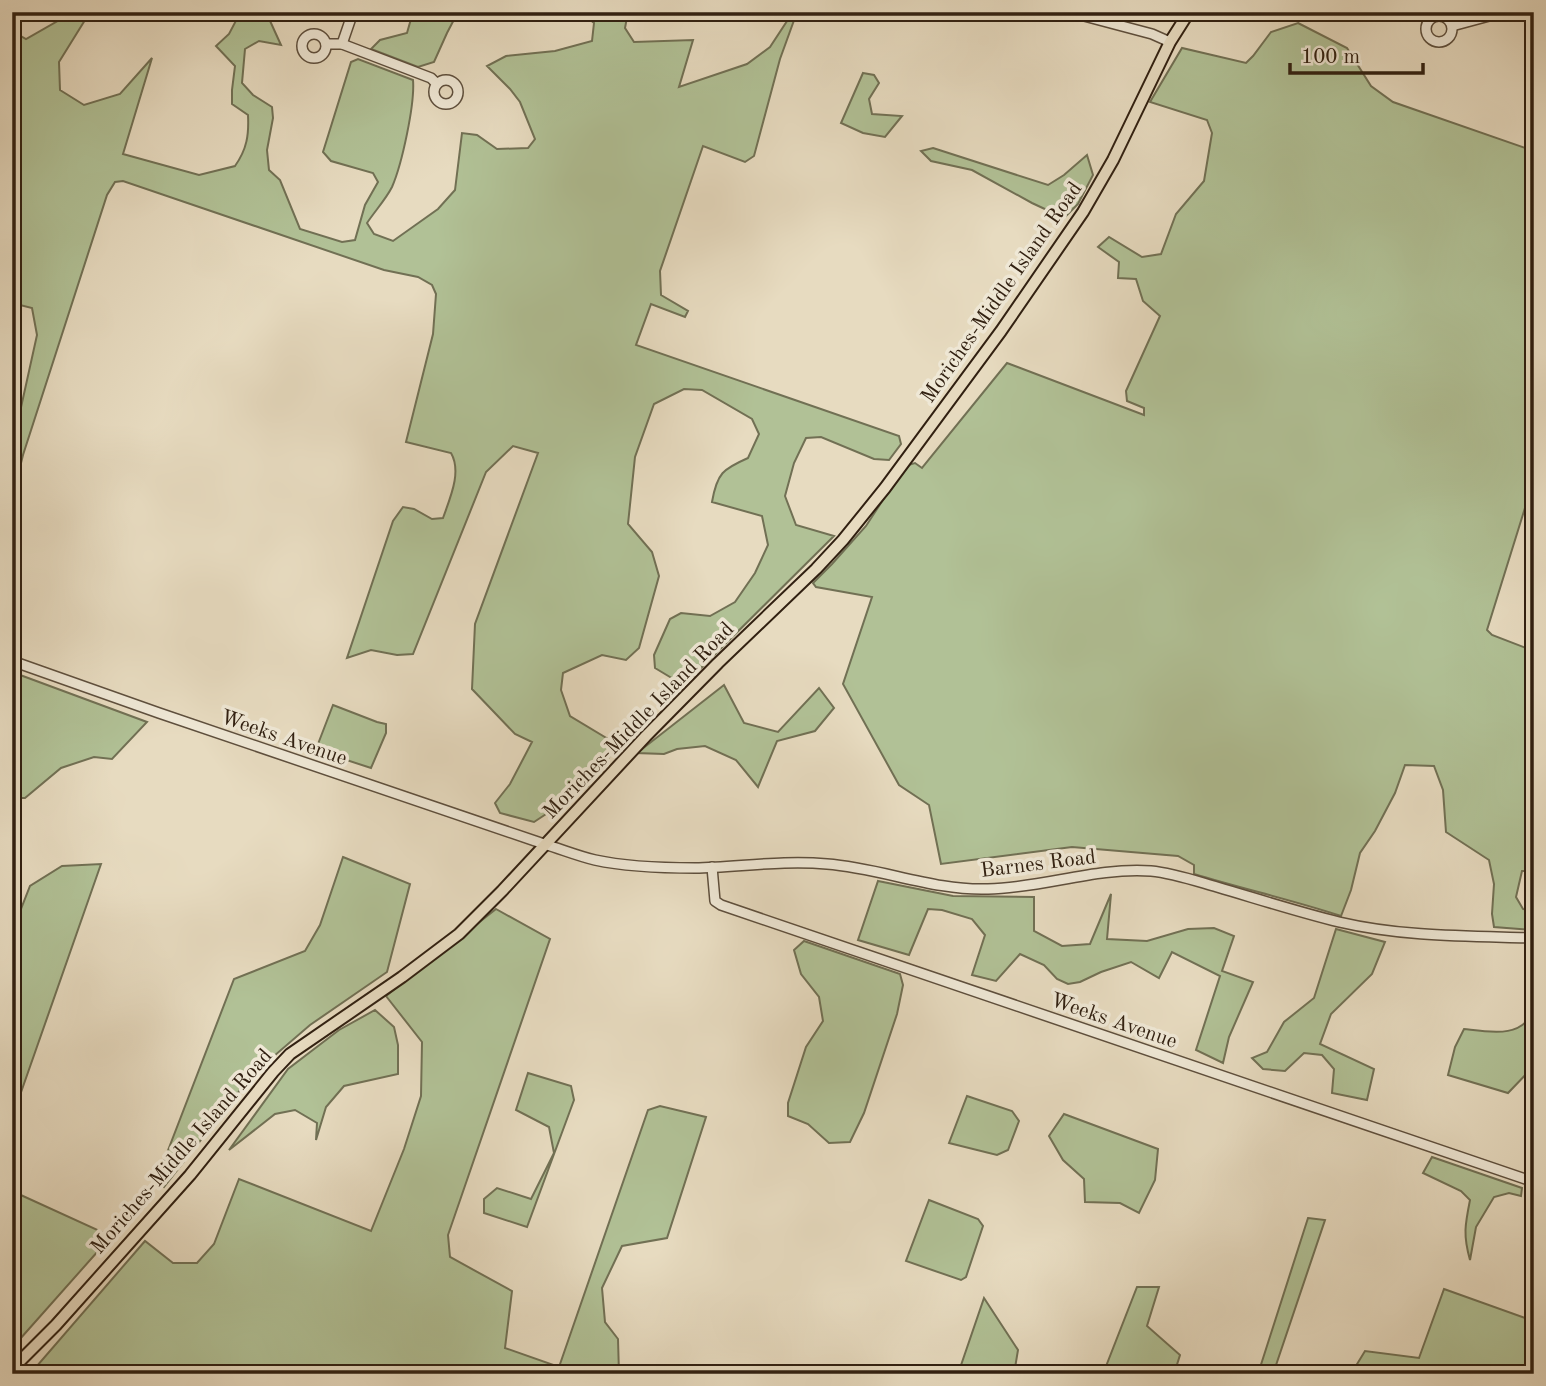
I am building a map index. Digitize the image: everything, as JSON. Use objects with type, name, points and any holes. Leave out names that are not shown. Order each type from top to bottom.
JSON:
[{"type":"main road","name":"Moriches-Middle Island Road","points":[[12,1369],[57,1325],[190,1175],[290,1054],[459,934],[646,736],[816,569],[856,525],[1001,331],[1076,222],[1113,160],[1170,42],[1189,12]]},
{"type":"street","points":[[342,44],[353,12]]},
{"type":"street","points":[[1069,12],[1152,34],[1170,42]]},
{"type":"street","points":[[1452,26],[1504,12]]},
{"type":"street","points":[[326,44],[342,44],[431,78],[437,84]]},
{"type":"street","points":[[1534,495],[1534,506]]},
{"type":"street","name":"Weeks Avenue","points":[[12,661],[544,844]]},
{"type":"street","name":"Barnes Road","points":[[544,844],[594,860],[617,864],[712,867],[825,863],[948,886],[985,890],[1106,873],[1153,872],[1189,879],[1364,927],[1414,934],[1534,938]]},
{"type":"street","name":"Weeks Avenue","points":[[712,867],[715,901],[721,905],[1534,1182]]},
{"type":"green space","points":[[64,12],[90,12],[59,62],[60,90],[84,105],[120,94],[152,58],[123,154],[199,175],[235,166],[245,148],[247,135],[248,115],[232,104],[235,66],[216,46],[229,34],[238,12],[266,12],[281,45],[259,41],[245,49],[242,83],[253,95],[272,107],[273,118],[267,150],[269,170],[280,180],[300,229],[342,242],[355,240],[365,205],[378,182],[373,173],[331,161],[323,152],[351,62],[358,59],[413,80],[410,118],[396,177],[390,192],[367,223],[374,234],[393,241],[438,209],[455,190],[462,133],[477,135],[497,149],[528,148],[535,139],[520,102],[487,66],[506,56],[555,51],[592,41],[594,23],[581,12],[628,12],[625,28],[634,42],[693,40],[679,87],[747,64],[770,47],[793,12],[797,12],[780,59],[754,156],[745,162],[703,146],[660,271],[661,295],[688,311],[685,317],[651,304],[636,345],[899,436],[901,444],[889,460],[874,459],[821,437],[806,438],[794,463],[785,496],[796,525],[834,536],[687,682],[680,683],[655,668],[654,655],[670,619],[681,613],[710,616],[735,602],[755,573],[768,545],[762,516],[712,502],[722,473],[748,458],[759,434],[752,419],[702,390],[684,389],[654,404],[635,457],[628,524],[652,552],[659,576],[639,648],[626,660],[602,655],[563,673],[561,690],[570,716],[618,745],[587,787],[534,822],[500,813],[495,803],[510,784],[532,742],[515,734],[472,689],[475,624],[538,453],[513,446],[486,472],[413,654],[397,655],[371,650],[347,658],[393,521],[403,507],[414,509],[432,519],[443,518],[454,485],[455,468],[451,453],[406,442],[433,334],[436,294],[432,285],[418,277],[384,270],[123,181],[115,182],[107,195],[23,455],[15,487],[12,531],[12,448],[37,335],[32,308],[12,303],[12,31],[26,39],[61,19]]},
{"type":"green space","points":[[413,12],[458,12],[434,62],[418,67],[371,49],[380,40],[407,33]]},
{"type":"green space","points":[[1298,23],[1347,48],[1371,86],[1393,102],[1534,151],[1534,479],[1487,630],[1492,635],[1534,651],[1534,871],[1522,871],[1516,897],[1523,909],[1534,912],[1534,930],[1494,927],[1494,884],[1489,860],[1446,832],[1443,790],[1434,766],[1405,765],[1395,793],[1360,853],[1341,916],[1194,874],[1194,865],[1178,856],[1072,847],[941,864],[929,805],[899,785],[843,684],[872,597],[816,587],[813,583],[866,526],[905,466],[915,463],[922,468],[1007,363],[1144,415],[1144,408],[1127,401],[1126,391],[1160,316],[1143,301],[1136,279],[1118,278],[1119,262],[1098,247],[1109,237],[1142,257],[1161,254],[1176,214],[1204,181],[1212,133],[1207,120],[1150,102],[1182,48],[1246,63],[1271,32]]},
{"type":"green space","points":[[863,73],[874,75],[879,83],[869,99],[872,114],[902,116],[885,137],[863,133],[841,123]]},
{"type":"green space","points":[[933,148],[1048,185],[1087,155],[1093,175],[1078,204],[1064,218],[972,170],[931,161],[921,151]]},
{"type":"green space","points":[[12,672],[147,722],[112,759],[94,757],[61,768],[25,798],[12,798]]},
{"type":"green space","points":[[724,685],[744,723],[778,732],[819,688],[834,708],[815,731],[777,741],[758,787],[736,760],[705,746],[677,749],[664,754],[637,753]]},
{"type":"green space","points":[[333,705],[386,724],[386,733],[371,768],[319,751],[318,744]]},
{"type":"green space","points":[[343,857],[410,884],[387,972],[310,1025],[252,1075],[164,1187],[157,1179],[234,979],[305,951],[320,925]]},
{"type":"green space","points":[[101,864],[12,1118],[12,932],[30,886],[62,866]]},
{"type":"green space","points":[[878,881],[953,896],[1034,897],[1034,931],[1062,946],[1090,944],[1111,894],[1107,939],[1147,941],[1188,929],[1214,928],[1234,936],[1222,971],[1253,982],[1229,1037],[1223,1063],[1196,1050],[1220,976],[1172,952],[1159,978],[1131,962],[1068,984],[1057,979],[1044,965],[1020,954],[996,981],[972,975],[985,935],[972,919],[942,910],[928,909],[909,955],[858,940]]},
{"type":"green space","points":[[496,909],[550,939],[448,1235],[450,1257],[512,1291],[505,1348],[559,1367],[648,1110],[660,1106],[706,1117],[667,1238],[622,1246],[602,1288],[605,1322],[618,1339],[619,1374],[30,1374],[145,1241],[173,1263],[197,1263],[214,1244],[239,1179],[371,1231],[404,1149],[421,1096],[422,1042],[386,996]]},
{"type":"green space","points":[[1336,929],[1385,942],[1372,974],[1331,1014],[1320,1044],[1374,1069],[1367,1100],[1332,1093],[1334,1069],[1322,1055],[1304,1053],[1285,1071],[1263,1069],[1252,1058],[1267,1052],[1284,1022],[1314,998]]},
{"type":"green space","points":[[804,941],[900,974],[903,985],[897,1014],[864,1113],[850,1142],[829,1143],[808,1124],[788,1116],[788,1103],[806,1047],[823,1021],[819,997],[801,974],[794,950]]},
{"type":"green space","points":[[1534,1009],[1534,1042],[1531,1049],[1534,1051],[1534,1066],[1508,1093],[1448,1075],[1455,1047],[1464,1029],[1495,1032],[1514,1029],[1529,1019]]},
{"type":"green space","points":[[375,1010],[394,1027],[398,1045],[398,1074],[344,1086],[326,1107],[316,1140],[317,1123],[295,1110],[275,1114],[229,1150],[288,1069],[339,1030]]},
{"type":"green space","points":[[528,1073],[571,1086],[574,1100],[527,1227],[484,1213],[484,1199],[497,1188],[531,1199],[554,1153],[549,1127],[516,1110]]},
{"type":"green space","points":[[967,1096],[1012,1111],[1019,1121],[1008,1150],[997,1155],[949,1143]]},
{"type":"green space","points":[[1064,1114],[1158,1149],[1155,1180],[1139,1213],[1120,1203],[1085,1202],[1084,1179],[1063,1160],[1049,1136]]},
{"type":"green space","points":[[1432,1157],[1522,1188],[1521,1196],[1509,1193],[1494,1197],[1476,1227],[1470,1260],[1466,1230],[1470,1200],[1461,1191],[1423,1173]]},
{"type":"green space","points":[[12,1191],[102,1232],[99,1250],[12,1348]]},
{"type":"green space","points":[[929,1200],[978,1219],[983,1226],[966,1277],[961,1280],[906,1261]]},
{"type":"green space","points":[[1308,1218],[1325,1220],[1273,1374],[1258,1374]]},
{"type":"green space","points":[[1137,1287],[1159,1287],[1147,1326],[1180,1355],[1174,1374],[1103,1374]]},
{"type":"green space","points":[[1444,1289],[1525,1318],[1534,1295],[1534,1374],[1351,1374],[1365,1351],[1419,1358]]},
{"type":"green space","points":[[984,1298],[1018,1350],[1014,1374],[958,1374]]}]
